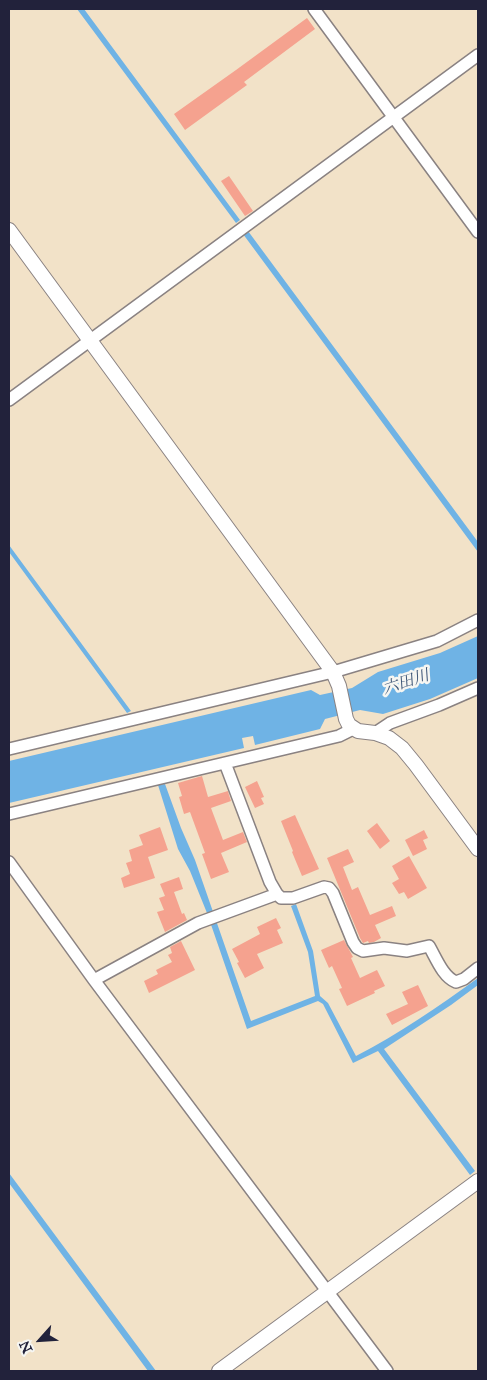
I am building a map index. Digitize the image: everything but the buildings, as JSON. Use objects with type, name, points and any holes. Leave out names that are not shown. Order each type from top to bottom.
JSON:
[{"type":"street","points":[[314,9],[478,232]]},
{"type":"street","points":[[9,400],[478,54]]},
{"type":"street","points":[[9,230],[333,672],[350,724]]},
{"type":"street","points":[[9,749],[333,672],[437,641],[478,620]]},
{"type":"street","points":[[375,733],[390,723],[478,688]]},
{"type":"street","points":[[350,724],[389,738],[402,748],[478,849]]},
{"type":"street","points":[[9,814],[339,736],[350,724]]},
{"type":"street","points":[[225,762],[270,882],[281,898],[293,898],[324,887],[329,888],[333,892],[357,948],[363,951],[384,948],[407,951],[429,946],[450,980],[456,982],[464,979],[478,968]]},
{"type":"street","points":[[9,862],[94,980],[387,1371]]},
{"type":"street","points":[[94,980],[198,923],[277,894]]},
{"type":"street","points":[[219,1371],[478,1181]]},
{"type":"water","points":[[77,9],[84,9],[240,220],[236,223]]},
{"type":"water","points":[[248,231],[478,542],[478,552],[243,234]]},
{"type":"water","points":[[9,545],[131,711],[127,713],[9,552]]},
{"type":"water","name":"六田川","points":[[478,636],[478,678],[430,699],[383,714],[360,710],[325,719],[320,729],[255,745],[253,736],[242,738],[244,748],[9,803],[9,761],[311,690],[320,695],[352,688],[378,672],[440,653]]},
{"type":"water","points":[[165,784],[195,860],[251,1021],[315,996],[308,952],[291,906],[296,904],[313,951],[320,996],[328,1003],[356,1056],[403,1029],[478,978],[478,985],[384,1049],[475,1171],[470,1175],[378,1051],[353,1063],[323,1004],[318,1001],[247,1029],[207,913],[190,871],[178,849],[158,785]]},
{"type":"water","points":[[9,1173],[156,1371],[148,1371],[9,1183]]}]
